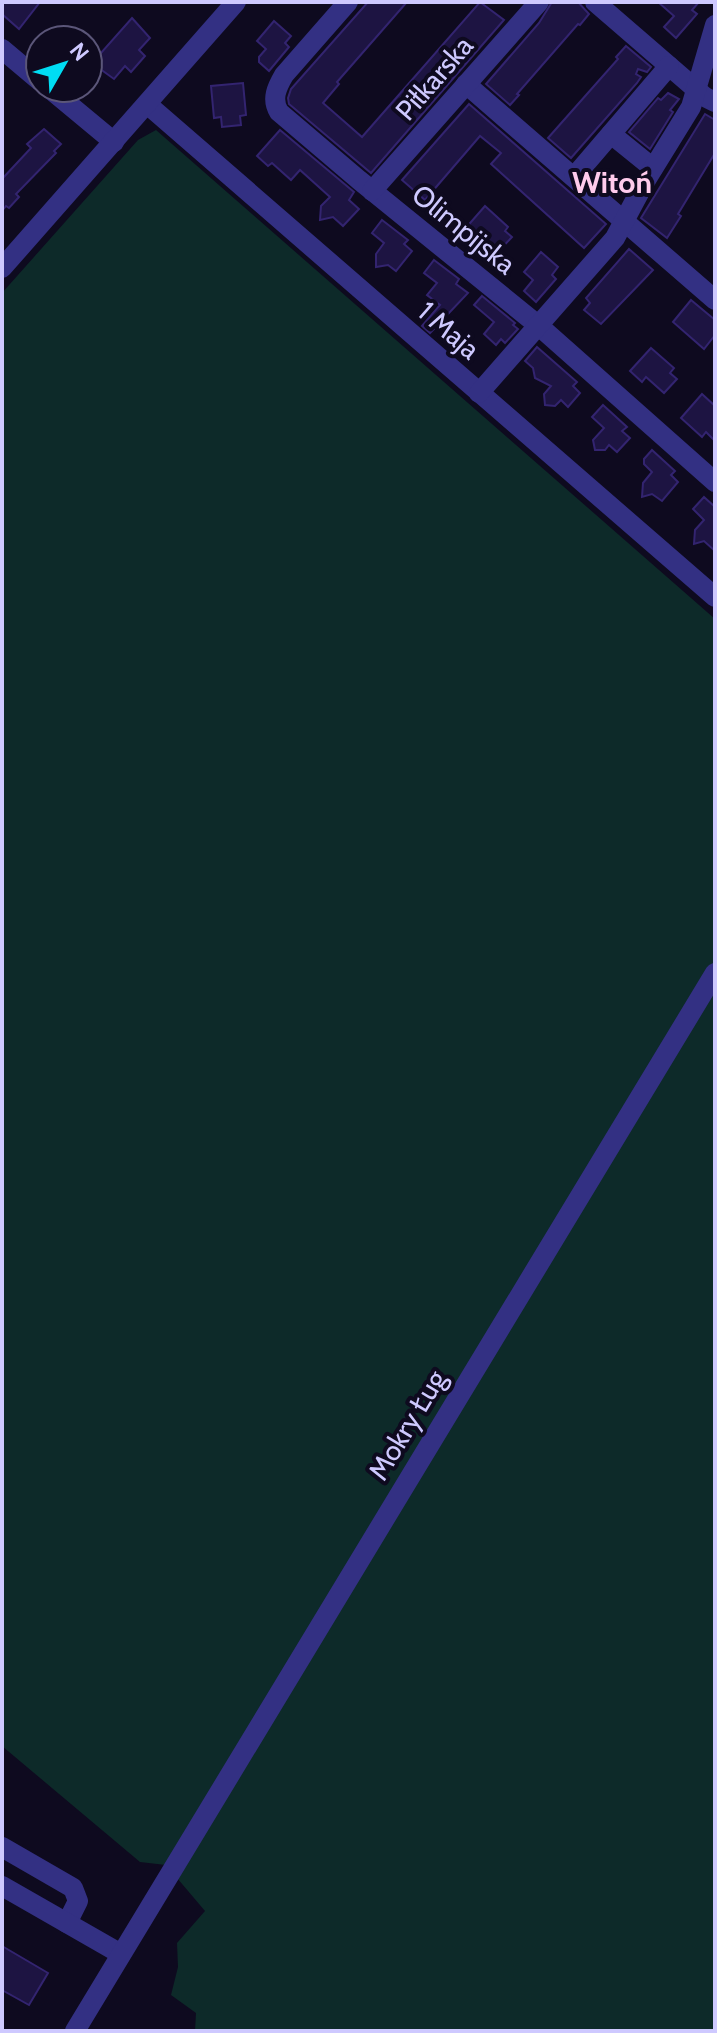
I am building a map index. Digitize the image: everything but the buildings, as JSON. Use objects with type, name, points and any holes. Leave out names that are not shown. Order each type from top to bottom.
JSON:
[{"type":"street","points":[[2,268],[236,2]]},
{"type":"street","name":"Olimpijska","points":[[348,2],[284,75],[276,88],[275,106],[372,191],[539,326],[715,482]]},
{"type":"street","name":"Piłkarska","points":[[372,191],[539,2]]},
{"type":"street","points":[[595,2],[715,102]]},
{"type":"street","points":[[479,393],[615,238],[691,107],[715,25]]},
{"type":"street","points":[[2,49],[24,68]]},
{"type":"street","points":[[574,177],[669,66]]},
{"type":"street","points":[[466,84],[715,300]]},
{"type":"street","points":[[68,104],[114,142]]},
{"type":"street","name":"1 Maja","points":[[147,104],[715,597]]},
{"type":"street","points":[[606,140],[653,168]]},
{"type":"street","name":"Mokry Ług","points":[[75,2031],[715,973]]},
{"type":"street","points":[[2,1847],[73,1888],[78,1901],[67,1923]]},
{"type":"street","points":[[2,1886],[121,1954]]},
{"type":"green space","points":[[156,130],[715,619],[715,2031],[195,2031],[196,2013],[171,1995],[178,1967],[177,1943],[205,1911],[166,1865],[140,1862],[2,1746],[2,293],[138,140]]},
{"type":"district","name":"Witoń","points":[[612,183]]}]
